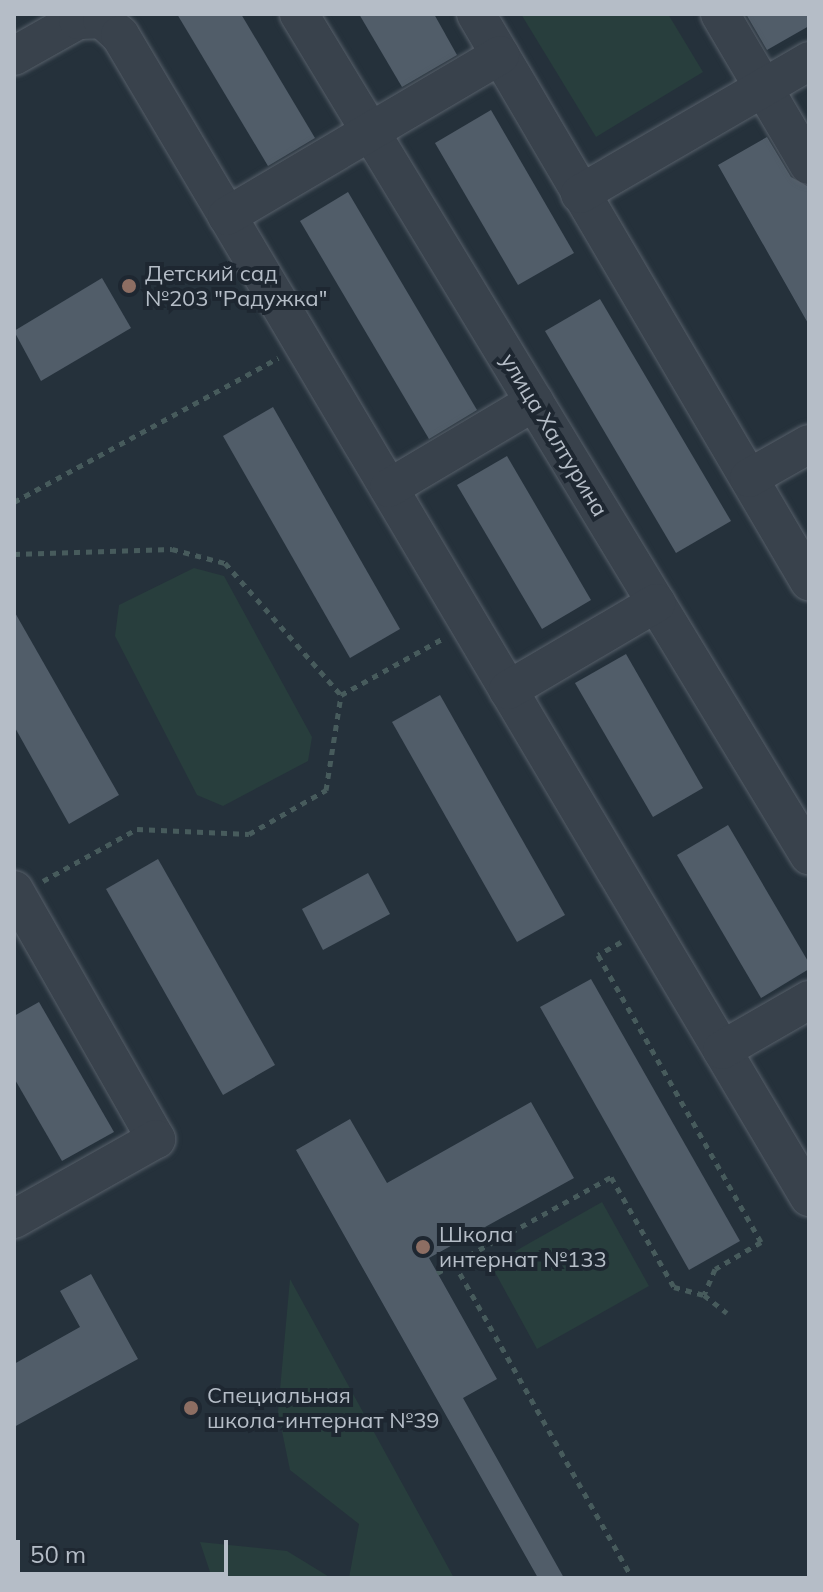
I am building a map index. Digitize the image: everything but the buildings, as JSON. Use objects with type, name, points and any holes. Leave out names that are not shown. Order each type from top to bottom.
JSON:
[{"type":"street","name":"улица Халтурина","points":[[299,14],[809,855]]},
{"type":"street","points":[[476,14],[809,581]]},
{"type":"street","points":[[720,14],[809,165]]},
{"type":"street","points":[[14,56],[78,20],[102,19],[120,35],[809,1197]]},
{"type":"street","points":[[227,216],[500,55]]},
{"type":"street","points":[[580,194],[809,61]]},
{"type":"street","points":[[389,488],[534,402]]},
{"type":"street","points":[[749,478],[809,444]]},
{"type":"street","points":[[508,690],[656,603]]},
{"type":"street","points":[[14,1219],[156,1139],[15,892]]},
{"type":"street","points":[[722,1050],[809,1000]]},
{"type":"path","points":[[14,502],[303,344]]},
{"type":"path","points":[[14,554],[172,549],[225,563],[341,695]]},
{"type":"path","points":[[341,695],[469,624]]},
{"type":"path","points":[[15,892],[137,829],[249,834],[326,790],[341,695]]},
{"type":"path","points":[[598,955],[761,1242],[715,1269],[704,1295]]},
{"type":"path","points":[[437,1273],[611,1177],[674,1287],[704,1295],[727,1313]]},
{"type":"path","points":[[454,1263],[632,1578]]},
{"type":"green space","points":[[521,14],[668,14],[703,72],[596,137]]},
{"type":"green space","points":[[194,568],[224,576],[312,737],[308,761],[223,806],[197,795],[115,636],[119,605]]},
{"type":"green space","points":[[602,1202],[649,1286],[537,1349],[491,1265]]},
{"type":"green space","points":[[290,1279],[454,1578],[349,1578],[359,1524],[290,1470],[278,1412]]},
{"type":"green space","points":[[200,1542],[287,1551],[331,1578],[212,1578]]},
{"type":"place","name":"Детский сад №203 \"Радужка\"","points":[[129,286]]},
{"type":"place","name":"Школа интернат №133","points":[[423,1247]]},
{"type":"place","name":"Специальная школа-интернат №39","points":[[191,1408]]}]
